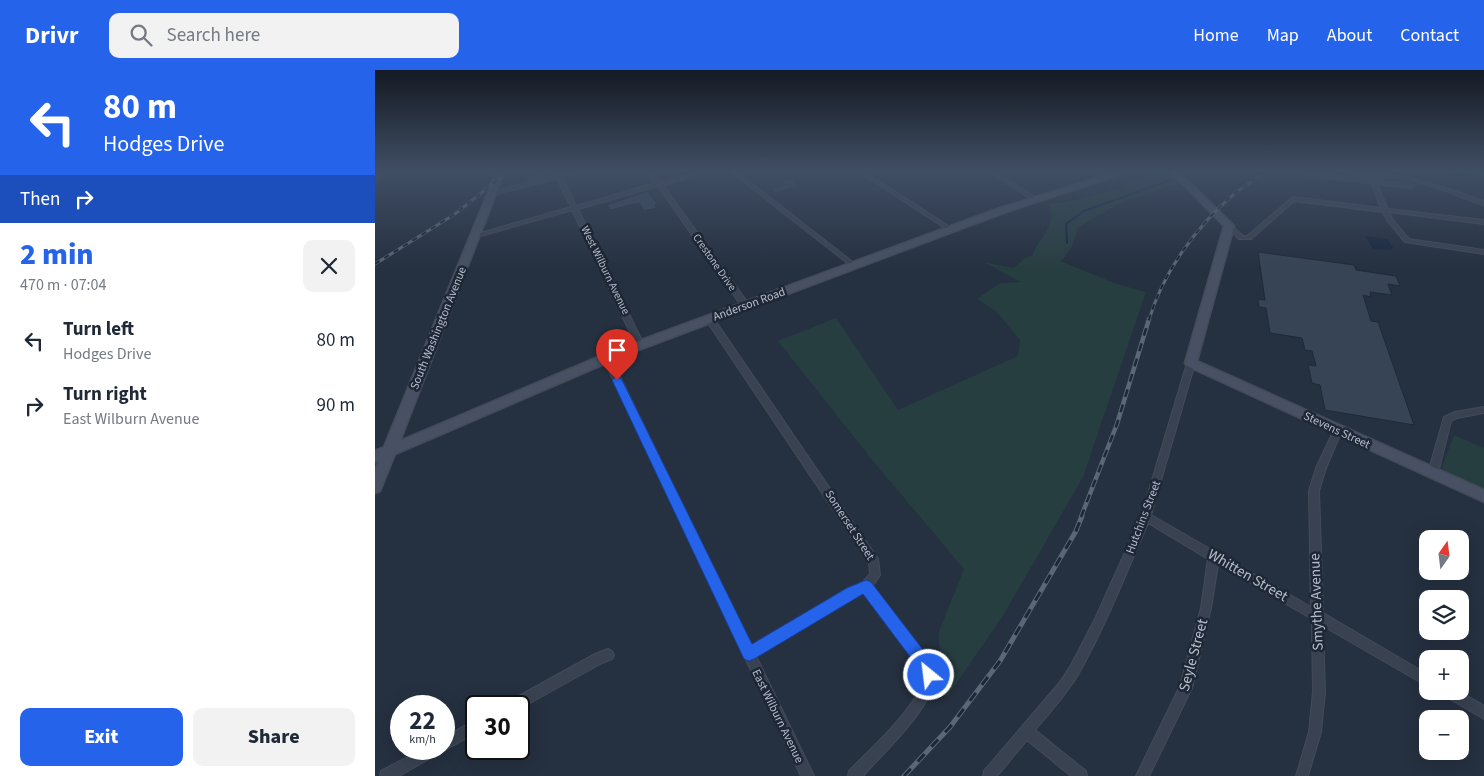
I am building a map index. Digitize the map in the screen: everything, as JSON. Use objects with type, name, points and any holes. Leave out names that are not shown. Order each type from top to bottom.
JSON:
[{"type":"main road","name":"South Washington Avenue","points":[[375,487],[488,203]]},
{"type":"main road","name":"Anderson Road","points":[[375,458],[640,345],[1024,203]]},
{"type":"main road","points":[[1206,203],[1229,226]]},
{"type":"main road","name":"Hutchins Street","points":[[1191,363],[1229,226]]},
{"type":"main road","name":"Stevens Street","points":[[1191,363],[1484,496]]},
{"type":"street","name":"West Wilburn Avenue","points":[[572,203],[640,345]]},
{"type":"street","points":[[475,236],[592,203]]},
{"type":"street","name":"Crestone Drive","points":[[673,203],[745,305]]},
{"type":"street","points":[[774,203],[853,265]]},
{"type":"street","points":[[909,203],[949,229]]},
{"type":"street","points":[[1229,226],[1241,238],[1249,238],[1289,203]]},
{"type":"street","points":[[1326,203],[1484,222]]},
{"type":"street","points":[[1382,203],[1394,226],[1410,243],[1484,252]]},
{"type":"street","name":"Somerset Street","points":[[709,318],[874,562],[875,574],[866,587]]},
{"type":"street","name":"East Wilburn Avenue","points":[[607,358],[807,776]]},
{"type":"street","name":"Hutchins Street","points":[[989,776],[1027,732],[1075,669],[1099,623],[1147,516],[1191,363]]},
{"type":"street","points":[[1433,473],[1447,419],[1455,415],[1484,410]]},
{"type":"street","name":"Smythe Avenue","points":[[1302,776],[1315,732],[1319,692],[1314,491],[1321,468],[1338,430]]},
{"type":"street","name":"Whitten Street","points":[[1147,516],[1419,675]]},
{"type":"street","name":"Seyle Street","points":[[1143,776],[1186,688],[1206,608],[1214,556]]},
{"type":"street","points":[[749,654],[852,592],[866,587],[922,661],[926,667],[929,681],[921,699],[854,776]]},
{"type":"street","points":[[530,696],[599,658],[608,655]]},
{"type":"street","points":[[1462,700],[1484,713]]},
{"type":"street","points":[[1027,732],[1081,776]]},
{"type":"street","points":[[386,776],[415,760]]},
{"type":"green space","points":[[1120,203],[1077,228],[1075,238],[1067,254],[1060,261],[1117,284],[1146,292],[1083,477],[1004,614],[947,697],[938,634],[964,569],[873,461],[778,341],[836,318],[898,410],[1018,356],[1020,340],[997,312],[977,299],[1000,283],[1021,282],[983,262],[1014,268],[1025,258],[1032,256],[1050,224],[1051,211],[1048,204]]},
{"type":"green space","points":[[1454,435],[1484,448],[1484,490],[1447,473],[1442,467]]},
{"type":"water","points":[[1365,236],[1387,239],[1393,247],[1391,250],[1373,249]]},
{"type":"building","points":[[613,203],[657,203],[658,205],[655,205],[657,208],[644,211],[639,203],[611,210],[607,205]]},
{"type":"building","points":[[1258,252],[1354,265],[1356,270],[1396,276],[1400,286],[1388,284],[1392,295],[1370,292],[1371,297],[1363,295],[1371,321],[1378,322],[1414,425],[1325,410],[1320,385],[1312,383],[1308,365],[1316,366],[1312,351],[1305,350],[1302,338],[1270,333],[1266,308],[1259,307],[1258,299],[1265,300]]},
{"type":"waterway","points":[[1067,243],[1066,224],[1084,211],[1106,203]]},
{"type":"railway","points":[[375,264],[455,214],[469,203]]},
{"type":"railway","points":[[1149,320],[1163,285],[1182,251],[1224,203]]},
{"type":"railway","points":[[1081,517],[1117,424],[1149,319]]},
{"type":"railway","points":[[904,776],[950,727],[1000,661],[1076,531],[1082,516]]},
{"type":"route","points":[[617,380],[749,654],[852,592],[866,587],[922,661],[929,675]]}]
